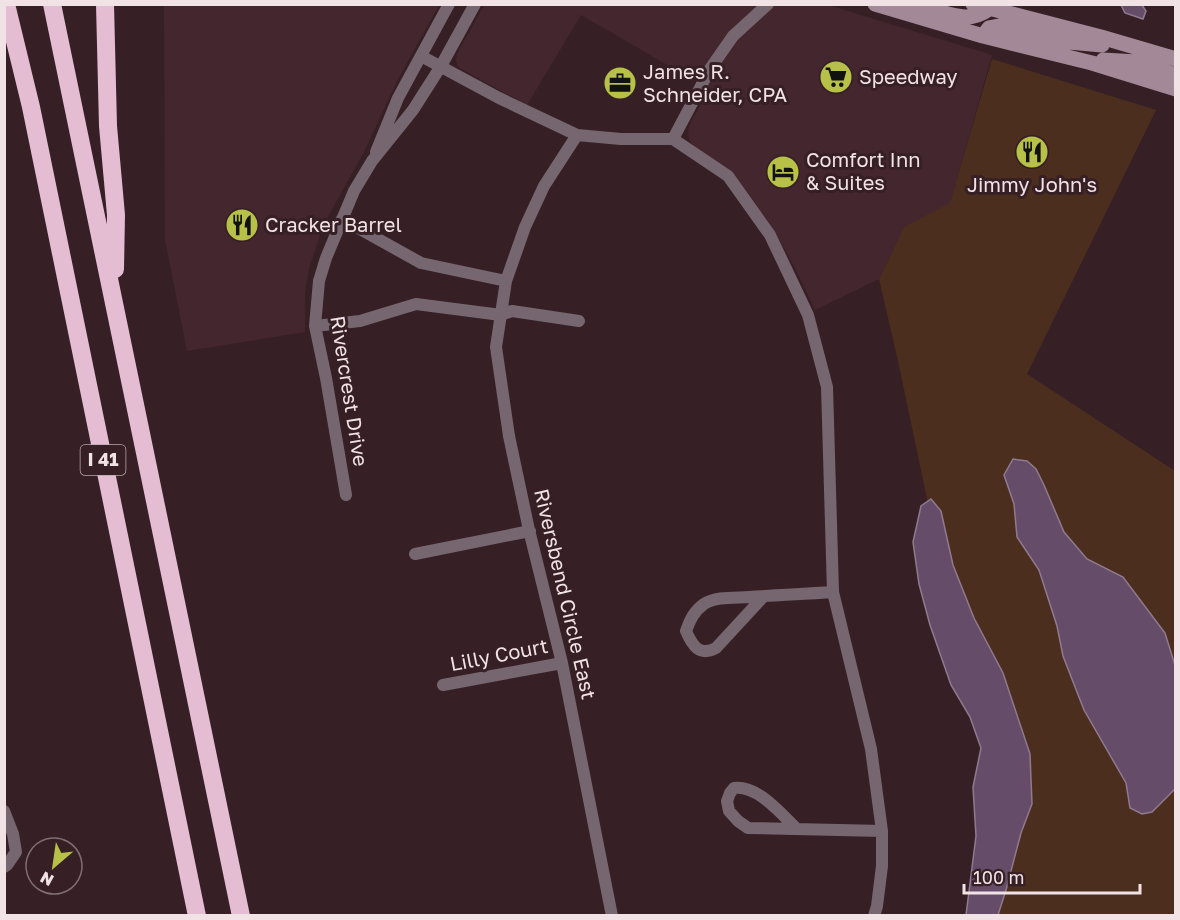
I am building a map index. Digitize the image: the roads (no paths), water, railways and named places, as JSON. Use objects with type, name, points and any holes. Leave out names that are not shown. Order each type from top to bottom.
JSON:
[{"type":"highway","name":"I 41","points":[[6,4],[31,107],[196,915]]},
{"type":"highway","name":"I 41","points":[[52,4],[241,915]]},
{"type":"highway","points":[[105,4],[108,126],[116,215],[114,304]]},
{"type":"highway","points":[[4,23],[31,107]]},
{"type":"main road","points":[[875,4],[983,36],[1092,63],[1176,89]]},
{"type":"main road","points":[[894,4],[923,7],[963,18],[982,14],[989,9]]},
{"type":"main road","points":[[973,4],[1176,59]]},
{"type":"main road","points":[[983,36],[989,9]]},
{"type":"main road","points":[[983,36],[989,28],[1000,26],[1069,42],[1138,48]]},
{"type":"main road","points":[[1070,58],[1137,62],[1176,75]]},
{"type":"street","name":"Rivercrest Drive","points":[[372,161],[391,114],[449,4]]},
{"type":"street","name":"Rivercrest Drive","points":[[346,495],[315,326],[319,281],[326,258],[354,191],[372,161],[413,110],[441,66],[475,4]]},
{"type":"street","points":[[673,139],[710,69],[733,36],[768,4]]},
{"type":"street","points":[[421,56],[499,98],[577,135],[621,139],[673,139],[728,176],[770,235],[808,315],[827,387],[832,592],[872,749],[882,831],[882,866],[874,915]]},
{"type":"street","name":"Riversbend Circle East","points":[[577,135],[544,186],[529,217],[506,281],[496,346],[509,435],[561,663],[612,915]]},
{"type":"street","points":[[342,219],[421,263],[506,281]]},
{"type":"street","points":[[315,326],[360,321],[416,304],[501,315],[512,311],[579,321]]},
{"type":"street","points":[[415,554],[530,531]]},
{"type":"street","points":[[764,596],[716,648],[708,652],[699,650],[690,641],[686,631],[690,621],[696,611],[706,603],[720,599],[764,596],[832,592]]},
{"type":"street","name":"Lilly Court","points":[[443,686],[561,663]]},
{"type":"street","points":[[797,829],[752,790],[742,787],[735,788],[730,793],[727,801],[729,811],[748,828],[882,831]]},
{"type":"street","points":[[4,811],[13,834],[16,852],[4,867]]},
{"type":"place","name":"Speedway","points":[[836,77]]},
{"type":"place","name":"James R. Schneider, CPA","points":[[620,83]]},
{"type":"place","name":"Jimmy John's","points":[[1032,152]]},
{"type":"place","name":"Comfort Inn & Suites","points":[[783,172]]},
{"type":"place","name":"Cracker Barrel","points":[[242,225]]}]
